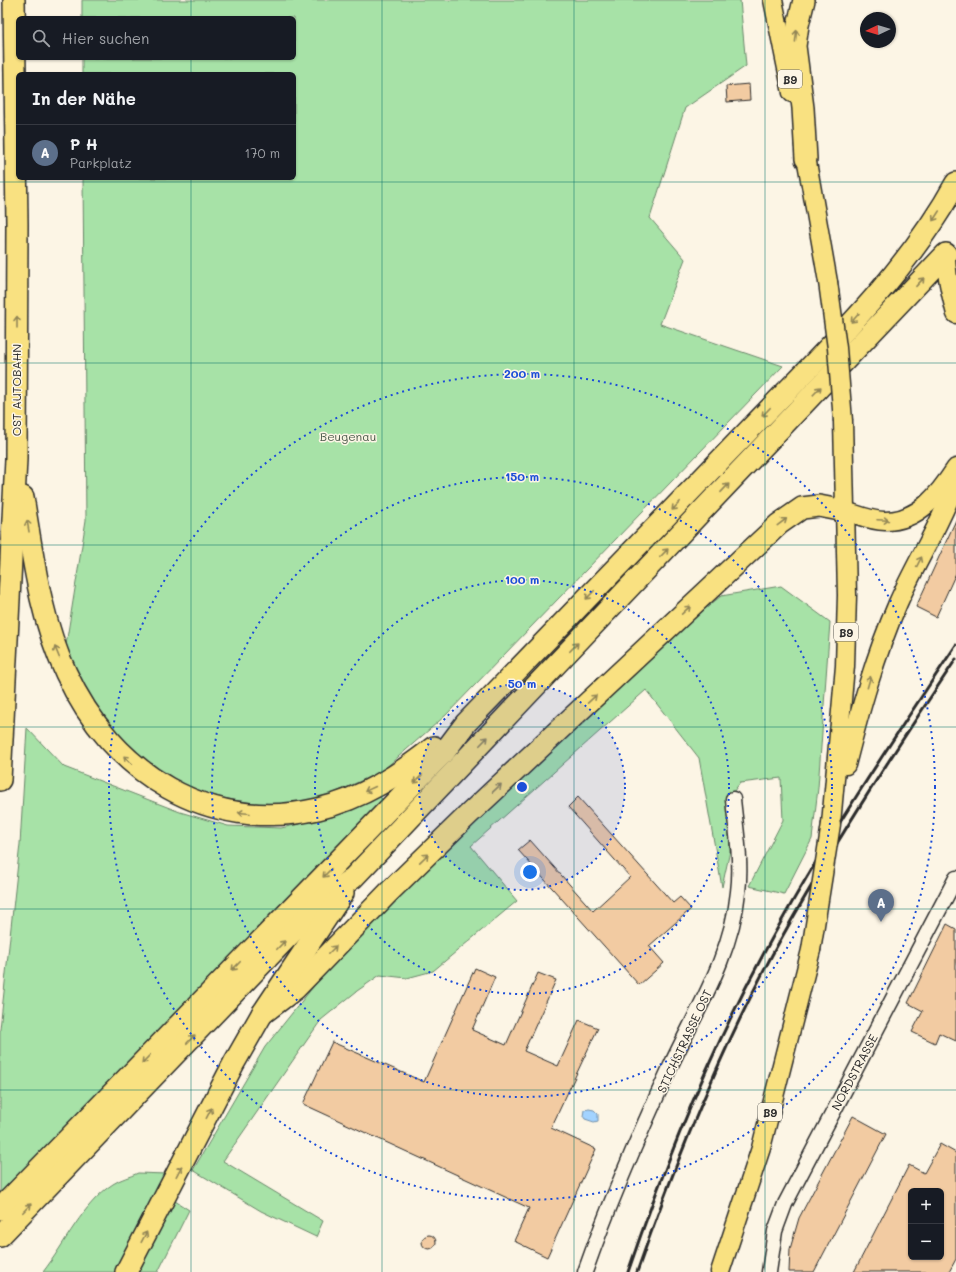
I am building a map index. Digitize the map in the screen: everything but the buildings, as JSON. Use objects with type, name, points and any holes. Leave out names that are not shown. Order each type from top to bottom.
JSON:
[{"type":"highway","name":"OST AUTOBAHN","points":[[14,0],[16,149]]},
{"type":"highway","points":[[804,0],[798,25],[796,46],[804,108],[806,159]]},
{"type":"highway","name":"OST AUTOBAHN","points":[[0,780],[16,459],[16,180]]},
{"type":"highway","points":[[0,1209],[445,751],[466,723],[821,355],[896,273],[924,235],[956,183]]},
{"type":"highway","points":[[126,1272],[234,1063],[262,1014],[353,878],[951,250]]},
{"type":"highway","points":[[16,459],[42,604],[52,639],[66,674],[84,707],[109,741],[131,764],[160,784],[204,805],[234,812],[256,814],[318,809],[350,799],[380,785],[414,763],[466,723]]},
{"type":"highway","points":[[262,1014],[295,989],[389,892],[468,815],[779,524],[802,508],[819,506],[846,511]]},
{"type":"highway","points":[[0,1236],[327,896],[353,878]]},
{"type":"main road","name":"B9","points":[[720,1272],[761,1148],[811,950],[831,824],[838,753],[845,650],[847,595],[846,511],[843,421],[837,348],[828,282],[806,159],[773,0]]},
{"type":"main road","points":[[951,250],[950,291],[956,314]]},
{"type":"main road","points":[[846,511],[884,521],[903,519],[922,509],[938,495],[956,468]]},
{"type":"main road","points":[[831,824],[871,672],[898,603],[936,527],[956,482]]},
{"type":"street","name":"STICHSTRASSE OST","points":[[585,1272],[611,1202],[672,1064],[717,971],[731,929],[738,892],[739,852],[733,799]]},
{"type":"street","name":"NORDSTRASSE","points":[[769,1272],[775,1232],[785,1204],[956,878]]},
{"type":"green space","name":"Beugenau","points":[[82,0],[740,0],[746,66],[685,108],[650,218],[685,259],[660,324],[783,366],[446,715],[382,771],[326,797],[278,806],[233,800],[190,790],[148,767],[118,738],[86,698],[65,651],[86,520],[83,180],[296,180],[296,72],[82,72],[82,60],[296,60],[296,16],[82,16]]},
{"type":"green space","points":[[781,586],[830,622],[818,788],[812,839],[784,894],[749,886],[783,820],[781,778],[740,783],[727,800],[730,851],[722,887],[699,758],[646,690],[471,846],[517,901],[433,971],[407,978],[380,975],[357,991],[321,1020],[223,1161],[323,1221],[316,1237],[261,1211],[193,1170],[265,1047],[317,982],[376,918],[462,833],[681,628],[721,596]]},
{"type":"green space","points":[[27,728],[64,767],[180,812],[228,826],[281,828],[332,817],[379,796],[383,800],[0,1193],[0,1029],[20,844]]},
{"type":"green space","points":[[138,1173],[166,1174],[117,1272],[43,1272],[92,1202],[113,1184]]},
{"type":"green space","points":[[175,1201],[189,1210],[158,1272],[137,1272]]},
{"type":"water","points":[[584,1110],[594,1110],[598,1114],[598,1121],[594,1122],[585,1119],[583,1116]]},
{"type":"railway","points":[[628,1272],[673,1149],[707,1068],[745,989],[809,873],[881,758],[956,645]]},
{"type":"railway","points":[[637,1272],[651,1231],[698,1111],[752,993],[815,879],[861,805],[956,659]]},
{"type":"place","name":"P H","points":[[881,922]]}]
